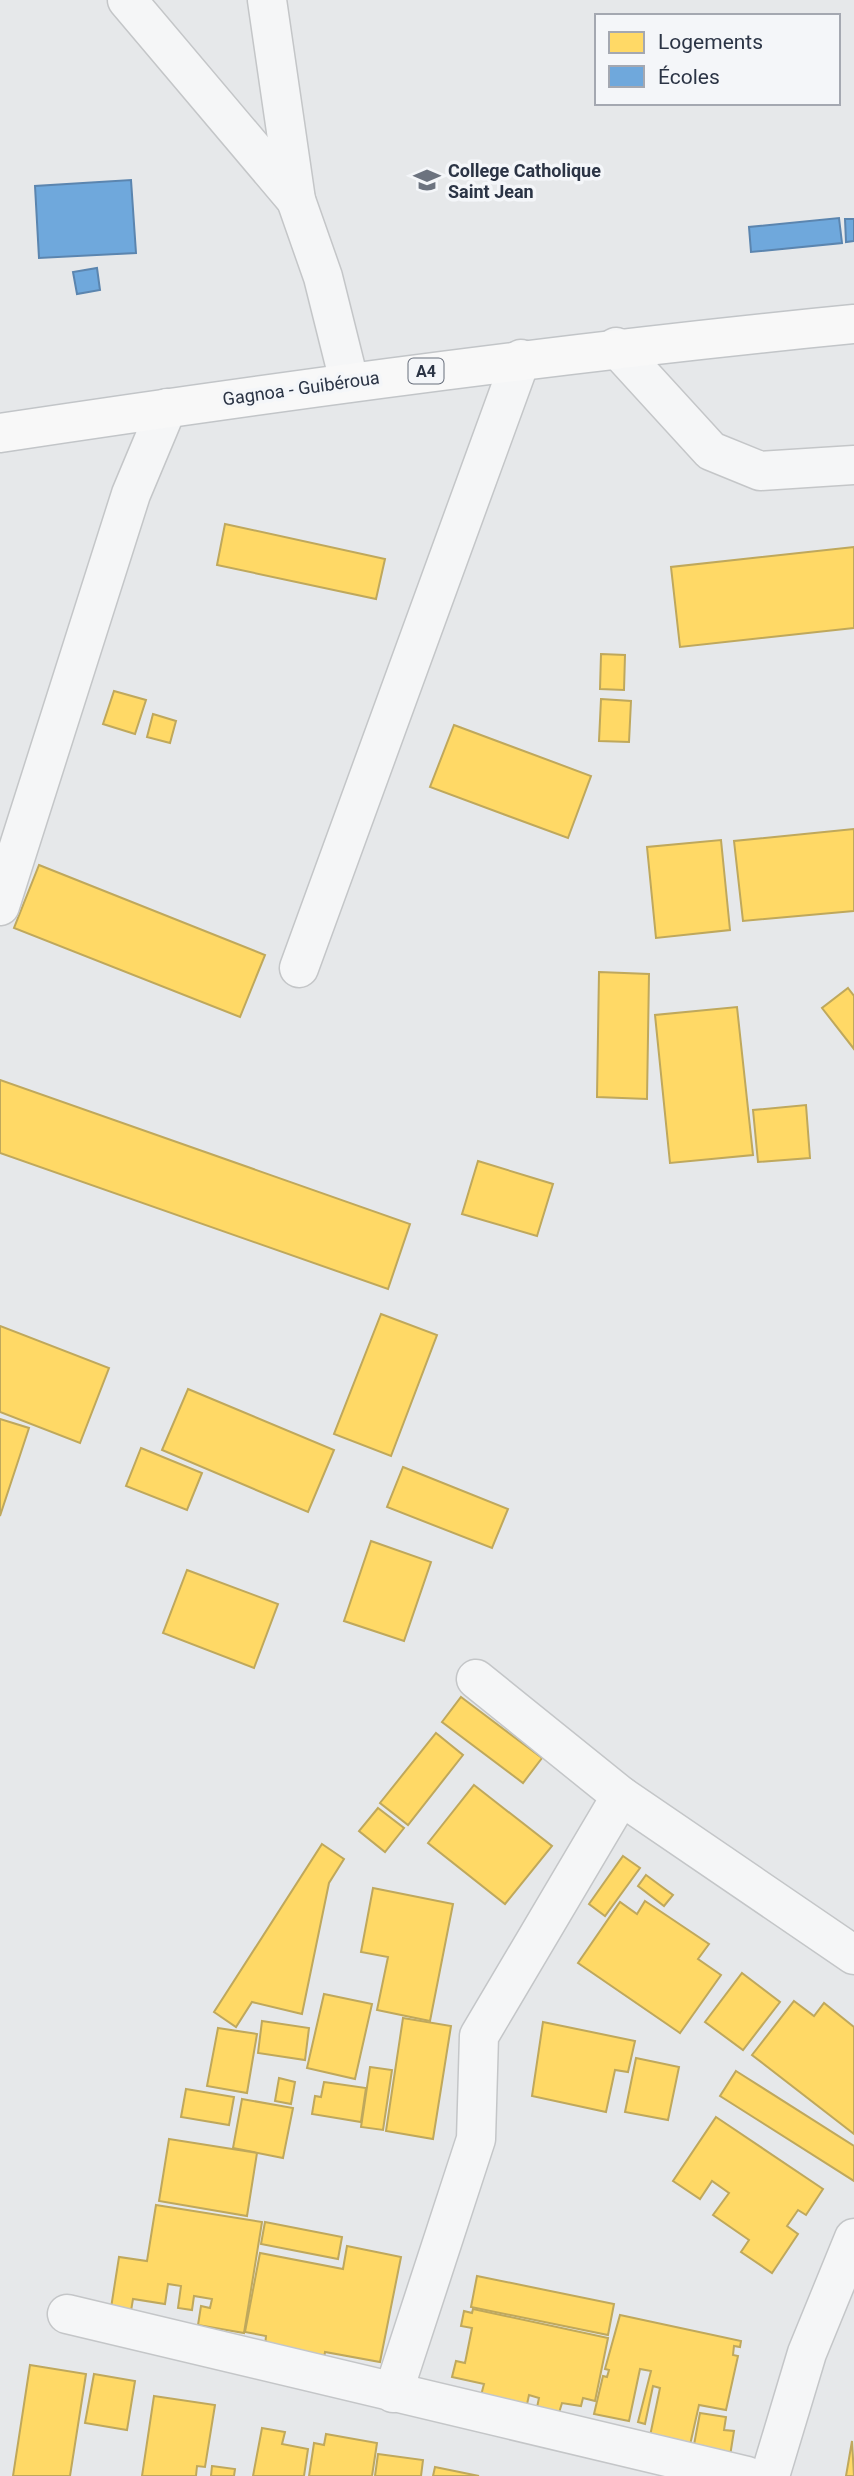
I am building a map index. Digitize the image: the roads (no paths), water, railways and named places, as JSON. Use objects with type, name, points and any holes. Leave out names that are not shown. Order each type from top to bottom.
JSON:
[{"type":"main road","name":"Gagnoa - Guibéroua","points":[[0,433],[349,380],[616,347],[854,324]]},
{"type":"street","points":[[127,0],[296,200]]},
{"type":"street","points":[[267,0],[296,200],[323,276],[349,380]]},
{"type":"street","points":[[616,347],[711,451],[760,471],[854,465]]},
{"type":"street","points":[[299,968],[521,359]]},
{"type":"street","points":[[0,906],[131,494],[167,408]]},
{"type":"street","points":[[475,1679],[621,1796],[854,1955]]},
{"type":"street","points":[[393,2393],[476,2139],[479,2036],[621,1796]]},
{"type":"street","points":[[770,2476],[807,2353],[854,2238]]},
{"type":"street","points":[[67,2314],[747,2476]]},
{"type":"place","name":"College Catholique Saint Jean","points":[[427,180]]}]
